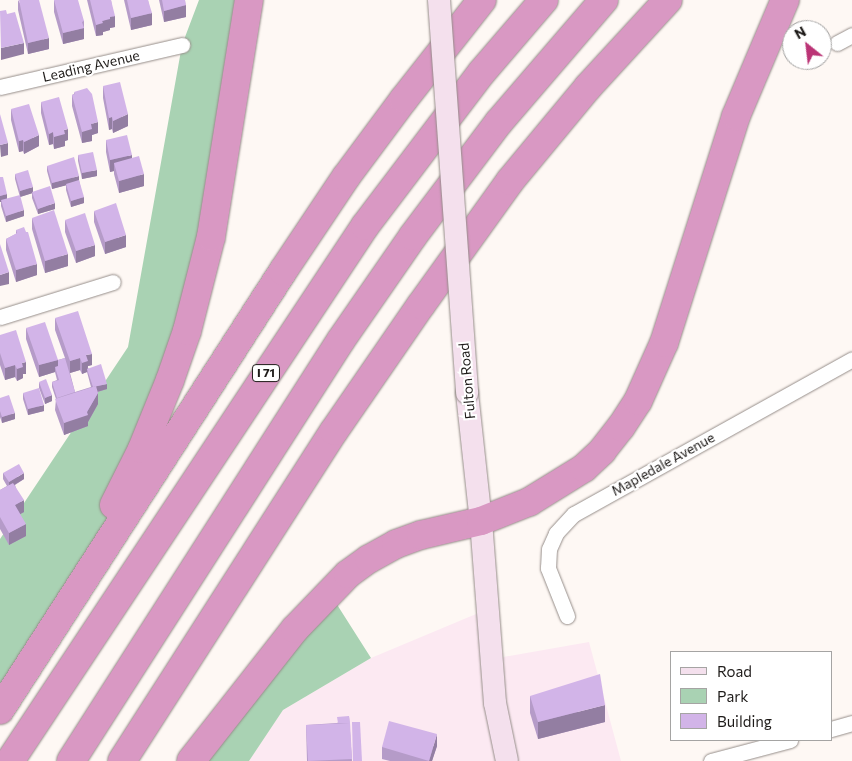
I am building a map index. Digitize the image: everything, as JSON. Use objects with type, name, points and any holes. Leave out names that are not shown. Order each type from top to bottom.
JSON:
[{"type":"highway","points":[[0,708],[103,527],[142,449],[170,380],[187,331],[211,237],[249,0]]},
{"type":"highway","points":[[0,708],[283,271],[346,178],[404,98],[482,0]]},
{"type":"highway","name":"I 71","points":[[10,761],[365,226],[482,72],[544,0]]},
{"type":"highway","points":[[71,761],[341,340],[402,252],[498,122],[604,0]]},
{"type":"highway","points":[[122,761],[329,440],[420,305],[510,181],[588,87],[668,0]]},
{"type":"highway","points":[[191,761],[295,629],[348,574],[368,559],[396,544],[421,535],[481,520],[529,502],[584,468],[602,451],[621,427],[638,401],[664,343],[736,116],[785,0]]},
{"type":"main road","name":"Fulton Road","points":[[439,0],[467,393],[481,520],[495,703],[507,761]]},
{"type":"street","points":[[837,43],[852,35]]},
{"type":"street","name":"Leading Avenue","points":[[0,87],[182,46]]},
{"type":"street","points":[[0,317],[113,282]]},
{"type":"street","name":"Mapledale Avenue","points":[[567,616],[548,568],[549,549],[556,533],[574,514],[852,359]]},
{"type":"street","points":[[832,729],[852,723]]},
{"type":"street","points":[[711,761],[786,741]]},
{"type":"shaded area","points":[[488,609],[492,659],[589,642],[621,761],[249,761],[283,710],[371,658]]},
{"type":"green space","points":[[199,0],[249,0],[211,237],[142,449],[103,527],[0,707],[0,539],[128,347],[182,45]]},
{"type":"green space","points":[[329,592],[371,658],[283,710],[249,761],[191,761]]},
{"type":"building","points":[[19,0],[39,0],[49,38],[28,43]]},
{"type":"building","points":[[54,0],[78,0],[84,28],[63,33]]},
{"type":"building","points":[[90,0],[111,0],[115,16],[96,25]]},
{"type":"building","points":[[127,0],[148,0],[152,13],[131,18]]},
{"type":"building","points":[[162,0],[185,0],[186,5],[164,11]]},
{"type":"building","points":[[6,10],[7,14],[15,12],[24,43],[1,48],[0,11]]},
{"type":"building","points":[[120,82],[128,114],[113,121],[112,117],[109,118],[103,86]]},
{"type":"building","points":[[87,88],[92,94],[98,122],[91,124],[92,129],[82,132],[72,95],[75,94],[74,92]]},
{"type":"building","points":[[59,97],[68,129],[64,130],[65,134],[54,137],[53,132],[49,134],[41,102]]},
{"type":"building","points":[[29,104],[39,135],[24,142],[23,140],[19,141],[11,109]]},
{"type":"building","points":[[0,114],[8,143],[0,145]]},
{"type":"building","points":[[127,135],[132,155],[110,160],[106,140]]},
{"type":"building","points":[[93,152],[97,170],[82,173],[78,155]]},
{"type":"building","points":[[139,156],[144,174],[119,181],[114,163]]},
{"type":"building","points":[[74,157],[79,176],[52,183],[47,166]]},
{"type":"building","points":[[28,170],[33,187],[20,191],[15,174]]},
{"type":"building","points":[[0,177],[3,177],[7,194],[0,196]]},
{"type":"building","points":[[79,180],[84,197],[71,201],[66,184]]},
{"type":"building","points":[[50,186],[55,203],[38,209],[32,192]]},
{"type":"building","points":[[20,195],[24,210],[6,216],[1,200]]},
{"type":"building","points":[[116,203],[126,235],[105,242],[94,211]]},
{"type":"building","points":[[54,210],[68,254],[45,261],[32,218]]},
{"type":"building","points":[[85,213],[95,245],[76,251],[65,220]]},
{"type":"building","points":[[24,227],[26,232],[28,232],[37,264],[16,270],[6,239],[17,233],[16,230]]},
{"type":"building","points":[[0,244],[9,272],[0,275]]},
{"type":"building","points":[[78,311],[92,354],[86,355],[88,361],[82,363],[80,358],[70,361],[55,318]]},
{"type":"building","points":[[45,322],[58,360],[39,365],[26,328]]},
{"type":"building","points":[[16,330],[26,362],[22,363],[23,367],[17,369],[15,365],[5,368],[0,353],[0,335]]},
{"type":"building","points":[[65,358],[75,392],[57,398],[52,382],[59,380],[55,367],[58,366],[58,360]]},
{"type":"building","points":[[101,364],[107,384],[93,387],[87,369]]},
{"type":"building","points":[[46,379],[52,395],[45,398],[39,382]]},
{"type":"building","points":[[96,386],[98,393],[87,412],[88,415],[64,423],[55,399]]},
{"type":"building","points":[[39,388],[44,405],[28,409],[23,393]]},
{"type":"building","points":[[9,395],[15,413],[2,417],[0,398]]},
{"type":"building","points":[[19,464],[24,473],[9,482],[3,473]]},
{"type":"building","points":[[13,483],[24,500],[15,505],[26,524],[9,533],[0,517],[0,490]]},
{"type":"building","points":[[600,674],[605,705],[538,722],[530,696]]},
{"type":"building","points":[[349,716],[350,723],[338,723],[337,717]]},
{"type":"building","points":[[389,721],[437,734],[429,761],[382,747]]},
{"type":"building","points":[[352,722],[360,722],[362,761],[353,761]]},
{"type":"building","points":[[350,723],[352,759],[308,761],[306,725]]}]
